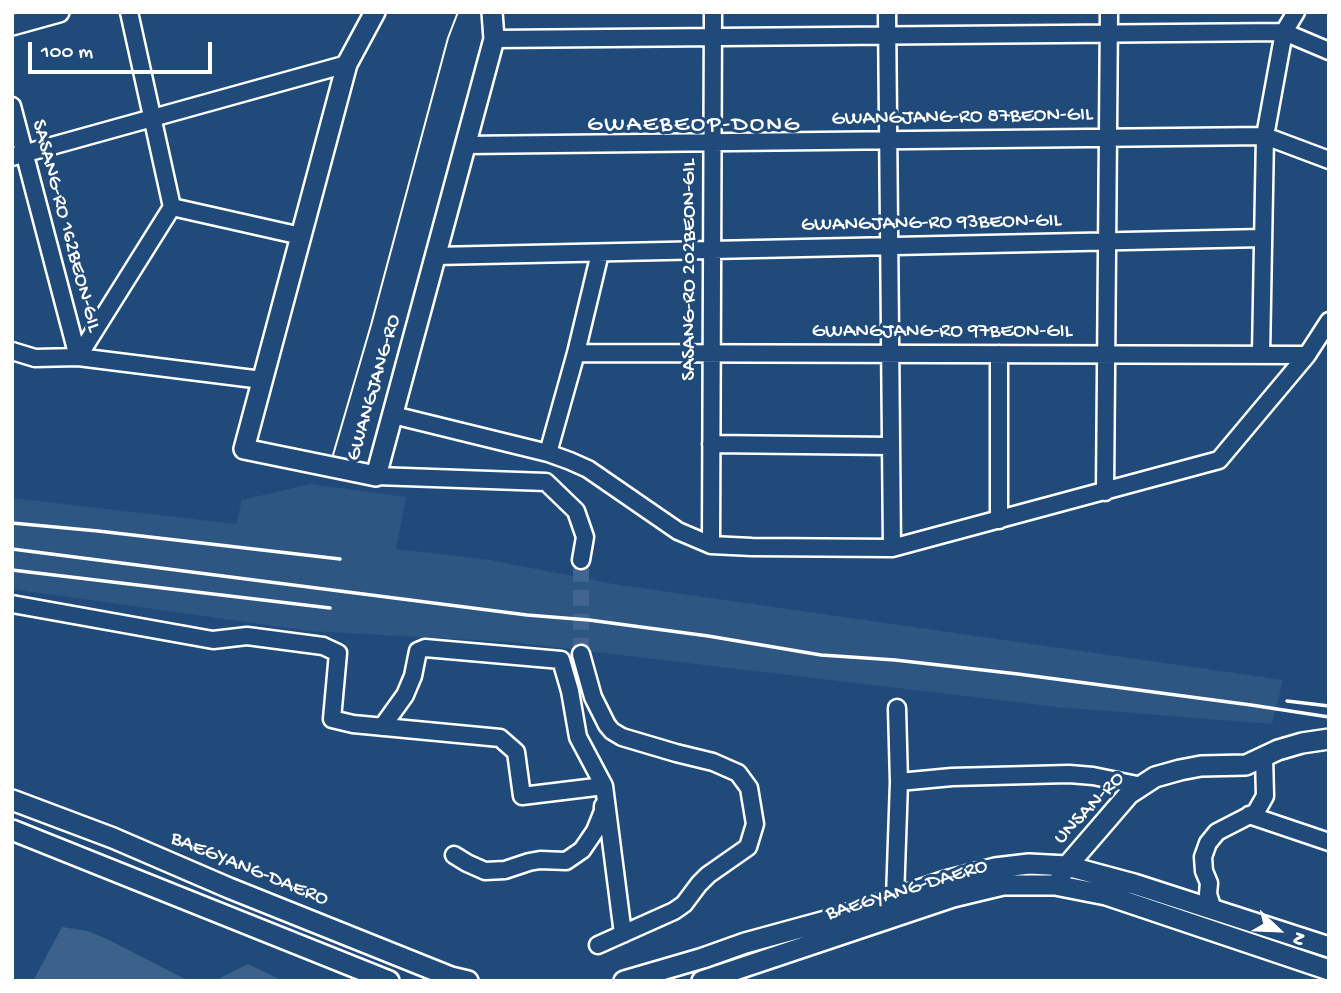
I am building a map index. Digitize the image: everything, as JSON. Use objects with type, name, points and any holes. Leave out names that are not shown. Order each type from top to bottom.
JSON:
[{"type":"main road","points":[[12,22],[59,12]]},
{"type":"main road","name":"GWANGJANG-RO","points":[[375,12],[347,64],[244,449],[376,476],[494,39],[492,12]]},
{"type":"main road","name":"UNSAN-RO","points":[[1055,885],[1067,866],[1129,794],[1155,777],[1201,766],[1246,765],[1278,750],[1329,739]]},
{"type":"main road","name":"BAEGYANG-DAERO","points":[[12,800],[113,838],[229,888],[451,977],[468,981]]},
{"type":"main road","points":[[12,830],[389,981]]},
{"type":"main road","name":"BAEGYANG-DAERO","points":[[624,981],[833,919],[995,867],[1029,864],[1067,866],[1134,884],[1329,947]]},
{"type":"main road","name":"BAEGYANG-DAERO","points":[[702,981],[953,897],[1003,885],[1055,885],[1107,895],[1329,970]]},
{"type":"street","points":[[12,22],[16,12]]},
{"type":"street","points":[[78,357],[172,207],[129,12]]},
{"type":"street","name":"SASANG-RO 202BEON-GIL","points":[[711,544],[713,12]]},
{"type":"street","points":[[887,12],[892,548]]},
{"type":"street","points":[[1105,492],[1109,12]]},
{"type":"street","points":[[1261,355],[1265,136],[1284,32],[1296,12]]},
{"type":"street","points":[[494,39],[1284,32],[1329,51]]},
{"type":"street","points":[[19,155],[347,64]]},
{"type":"street","name":"SASANG-RO 162BEON-GIL","points":[[12,106],[19,155],[78,357]]},
{"type":"street","name":"GWANGJANG-RO 87BEON-GIL","points":[[465,145],[1265,136],[1329,160]]},
{"type":"street","points":[[172,207],[301,236]]},
{"type":"street","name":"GWANGJANG-RO 93BEON-GIL","points":[[435,256],[1263,238]]},
{"type":"street","points":[[548,453],[600,253]]},
{"type":"street","points":[[393,415],[548,453],[588,469],[678,531],[711,544],[892,548],[1219,460],[1307,355],[1329,321]]},
{"type":"street","points":[[12,351],[35,358],[78,357],[262,380]]},
{"type":"street","name":"GWANGJANG-RO 97BEON-GIL","points":[[576,353],[1307,355]]},
{"type":"street","points":[[999,354],[999,520]]},
{"type":"street","points":[[711,444],[891,446]]},
{"type":"street","points":[[376,476],[546,482],[576,511],[585,537],[581,560]]},
{"type":"street","points":[[12,604],[213,640],[247,636],[323,646],[338,653],[332,719],[353,724],[500,738],[516,752],[522,796],[604,786]]},
{"type":"street","points":[[382,727],[405,695],[413,676],[418,651],[425,648],[561,660],[570,691],[578,737],[604,786],[623,934]]},
{"type":"street","points":[[581,654],[593,697],[612,731],[622,737],[713,762],[738,773],[749,788],[755,824],[748,847],[708,875],[684,904],[598,945]]},
{"type":"street","points":[[895,898],[899,782],[897,708]]},
{"type":"street","points":[[1213,910],[1209,883],[1203,871],[1203,857],[1208,843],[1217,832],[1256,812],[1265,796],[1264,756]]},
{"type":"street","points":[[899,782],[952,777],[1069,774],[1142,786]]},
{"type":"street","points":[[454,855],[485,871],[505,870],[540,860],[566,862],[582,850],[595,831],[603,811],[604,786]]},
{"type":"street","points":[[1249,815],[1329,842]]},
{"type":"shaded area","points":[[310,484],[406,497],[396,549],[490,560],[613,584],[1283,680],[1272,724],[1057,707],[511,642],[310,631],[12,589],[12,498],[236,524],[242,500]]},
{"type":"shaded area","points":[[62,927],[88,931],[189,981],[33,981]]},
{"type":"shaded area","points":[[248,964],[283,981],[214,981]]},
{"type":"tunnel","points":[[581,560],[581,654]]},
{"type":"tram line","points":[[333,455],[448,38],[458,12]]},
{"type":"railway","points":[[12,523],[340,559]]},
{"type":"railway","points":[[12,549],[527,615],[589,620],[821,655],[895,660],[1018,674],[1329,717]]},
{"type":"railway","points":[[12,570],[330,608]]},
{"type":"railway","points":[[1287,701],[1329,706]]},
{"type":"district","name":"GWAEBEOP-DONG","points":[[694,126]]}]
